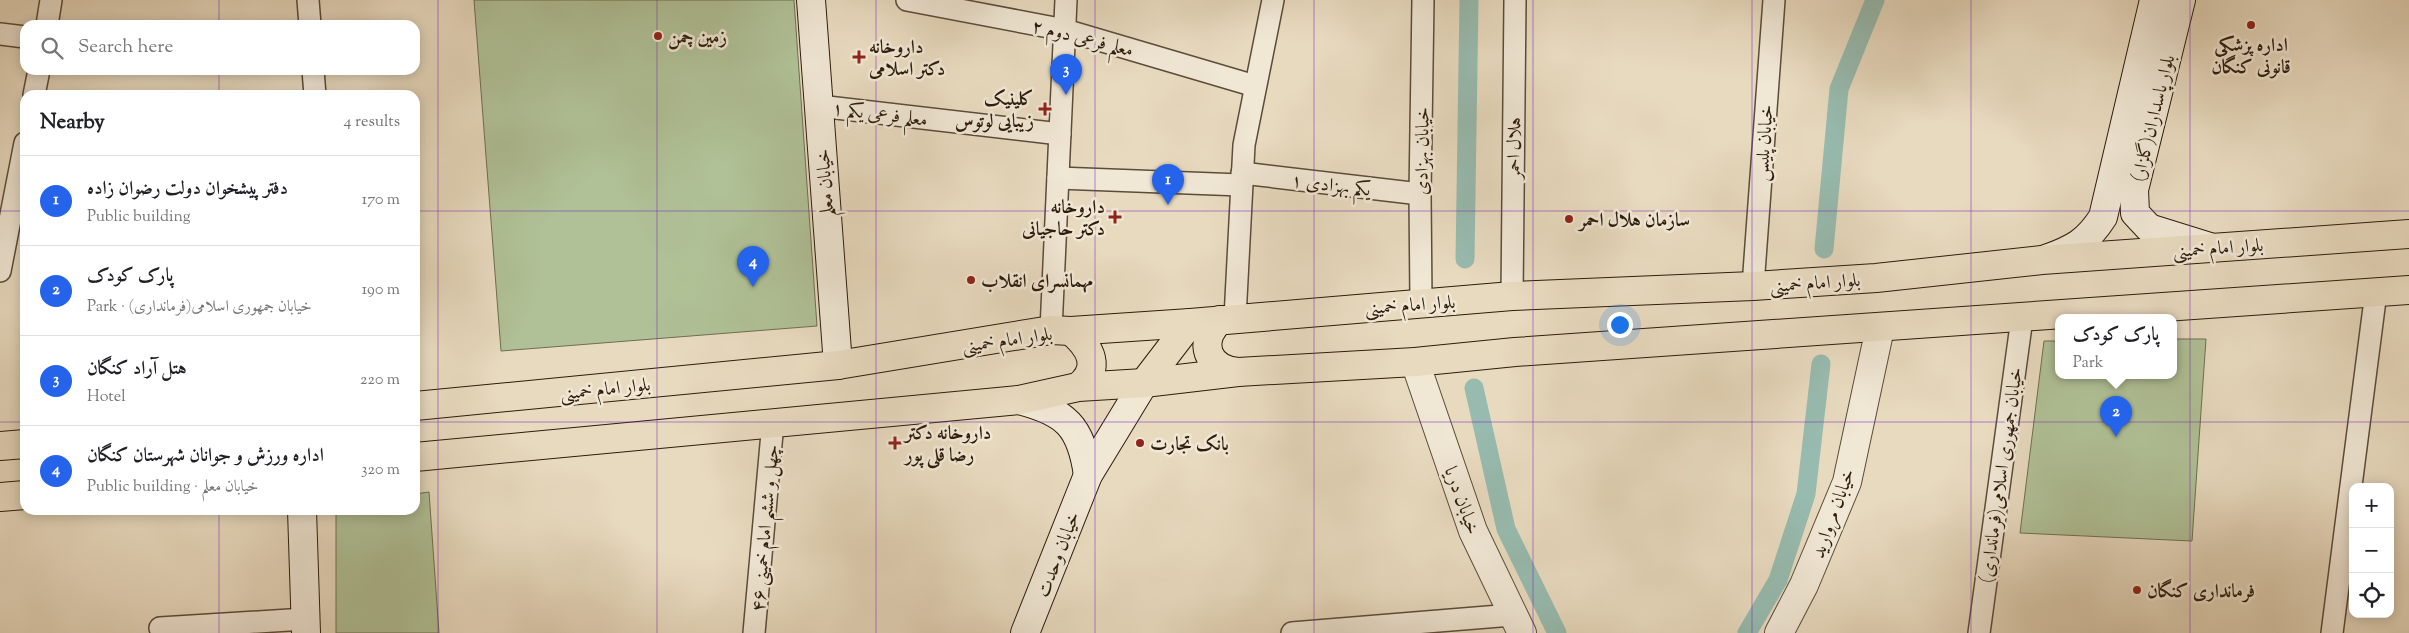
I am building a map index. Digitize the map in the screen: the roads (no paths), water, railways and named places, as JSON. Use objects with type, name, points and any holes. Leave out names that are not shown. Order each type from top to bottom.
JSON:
[{"type":"main road","name":"خیابان معلم","points":[[811,0],[838,365]]},
{"type":"main road","name":"بلوار پاسداران(گلزار)","points":[[2042,260],[2073,249],[2092,234],[2103,217],[2154,0]]},
{"type":"main road","name":"بلوار پاسداران(گلزار)","points":[[2182,0],[2166,70],[2134,190],[2135,213],[2149,228],[2210,247]]},
{"type":"main road","points":[[2139,67],[2166,70]]},
{"type":"main road","name":"بلوار امام خمینی","points":[[420,406],[838,365],[1061,331],[1190,323],[1420,302],[1512,296],[1752,286],[1876,278],[2042,260],[2409,234]]},
{"type":"main road","points":[[2076,314],[2409,290]]},
{"type":"main road","points":[[420,457],[1019,400],[1078,387],[1144,383],[1238,372],[1415,362],[1515,352],[2055,316]]},
{"type":"main road","points":[[1227,319],[1212,327],[1208,337],[1209,353],[1218,366],[1227,371],[1238,372]]},
{"type":"main road","points":[[1144,383],[1190,323]]},
{"type":"main road","name":"خیابان مروارید","points":[[1779,633],[1804,585],[1847,482],[1880,328]]},
{"type":"main road","points":[[1061,331],[1088,348],[1092,362],[1088,376],[1078,387]]},
{"type":"main road","name":"خیابان دریا","points":[[1415,362],[1473,531],[1517,624]]},
{"type":"main road","name":"خیابان وحدت","points":[[1026,633],[1088,475],[1144,383]]},
{"type":"main road","points":[[1019,400],[1048,407],[1069,423],[1084,450],[1088,475]]},
{"type":"main road","points":[[0,446],[20,444]]},
{"type":"main road","points":[[0,497],[20,495]]},
{"type":"main road","points":[[302,515],[306,626]]},
{"type":"street","points":[[48,20],[50,0]]},
{"type":"street","points":[[308,0],[310,20]]},
{"type":"street","name":"معلم فرعی دوم ۲","points":[[907,0],[1065,30],[1256,86]]},
{"type":"street","points":[[1061,331],[1058,178],[1066,0]]},
{"type":"street","points":[[1227,319],[1244,145],[1273,0]]},
{"type":"street","name":"خیابان بهزادی","points":[[1420,302],[1423,0]]},
{"type":"street","name":"هلال احمر","points":[[1512,296],[1515,0]]},
{"type":"street","name":"خیابان پلیس","points":[[1752,286],[1774,0]]},
{"type":"street","points":[[0,34],[20,36]]},
{"type":"street","points":[[35,90],[38,75]]},
{"type":"street","points":[[313,75],[315,90]]},
{"type":"street","name":"معلم فرعی یکم ۱","points":[[819,106],[1060,134]]},
{"type":"street","points":[[0,271],[20,169]]},
{"type":"street","name":"یکم بهزادی ۱","points":[[1058,178],[1242,179],[1420,194]]},
{"type":"street","points":[[2332,633],[2376,292]]},
{"type":"street","name":"خیابان جمهوری اسلامی(فرمانداری)","points":[[1979,633],[2022,318]]},
{"type":"street","name":"چهل و ششم امام خمینی ۴۶","points":[[754,633],[773,422]]},
{"type":"street","points":[[1292,633],[1517,624]]},
{"type":"street","points":[[160,628],[306,626]]},
{"type":"waterway","points":[[1465,259],[1469,0]]},
{"type":"waterway","points":[[1824,249],[1839,89],[1875,0]]},
{"type":"waterway","points":[[1747,633],[1778,580],[1806,494],[1821,364]]},
{"type":"waterway","points":[[1474,388],[1506,529],[1557,633]]},
{"type":"place","name":"اداره پزشکی قانونی کنگان","points":[[2251,25]]},
{"type":"place","name":"زمین چمن","points":[[658,36]]},
{"type":"place","name":"داروخانه دکتر اسلامی","points":[[859,57]]},
{"type":"place","name":"هتل آراد کنگان","points":[[1066,95]]},
{"type":"place","name":"کلینیک زیبایی لوتوس","points":[[1045,109]]},
{"type":"place","name":"دفتر پیشخوان دولت رضوان زاده","points":[[1168,205]]},
{"type":"place","name":"داروخانه دکتر حاجیانی","points":[[1115,217]]},
{"type":"place","name":"سازمان هلال احمر","points":[[1569,219]]},
{"type":"place","name":"مهمانسرای انقلاب","points":[[971,280]]},
{"type":"place","name":"اداره ورزش و جوانان شهرستان کنگان","points":[[753,287]]},
{"type":"place","name":"پارک کودک","points":[[2116,437]]},
{"type":"place","name":"داروخانه دکتر رضا قلی پور","points":[[895,443]]},
{"type":"place","name":"بانک تجارت","points":[[1140,443]]},
{"type":"place","name":"فرمانداری کنگان","points":[[2137,590]]}]
